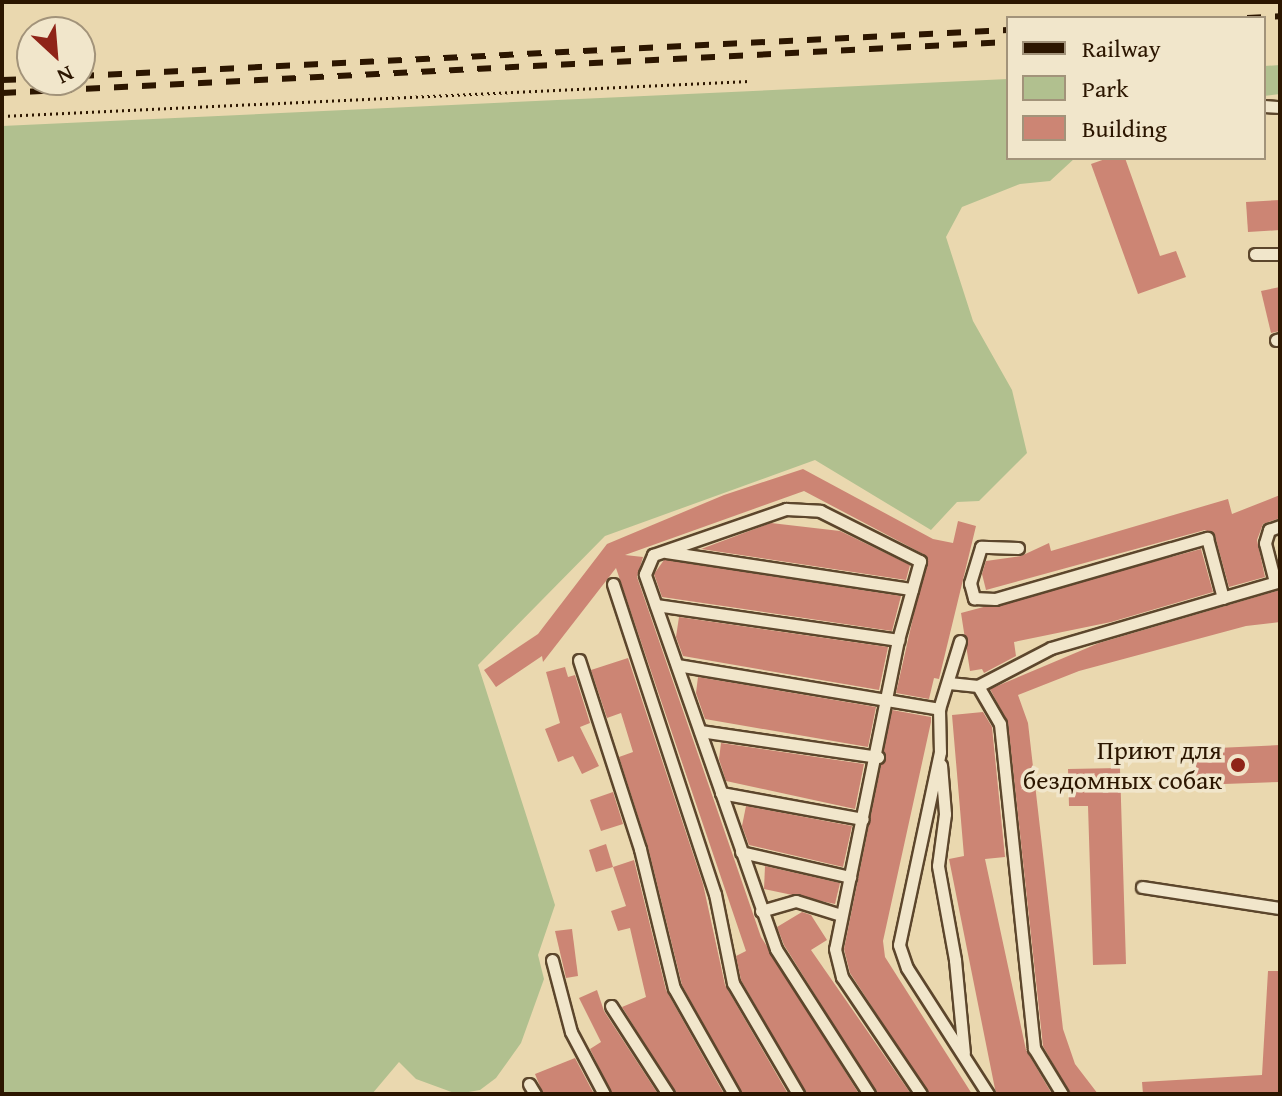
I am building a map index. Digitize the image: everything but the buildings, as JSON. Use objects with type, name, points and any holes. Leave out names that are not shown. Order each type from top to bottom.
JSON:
[{"type":"lane","points":[[1255,254],[1280,254]]},
{"type":"lane","points":[[869,1094],[783,963],[761,911],[645,565],[662,551],[786,509],[811,509],[920,561],[898,640],[878,757],[841,915],[838,969],[921,1094]]},
{"type":"lane","points":[[949,683],[978,686],[1051,648],[1278,582],[1265,543],[1269,530],[1280,526]]},
{"type":"lane","points":[[1018,548],[981,547],[970,583],[974,598],[995,599],[1207,538],[1223,598]]},
{"type":"lane","points":[[662,551],[912,589]]},
{"type":"lane","points":[[613,584],[715,894],[733,983],[798,1094]]},
{"type":"lane","points":[[656,605],[898,640]]},
{"type":"lane","points":[[960,641],[939,709],[945,814],[938,866],[955,960],[964,1057]]},
{"type":"lane","points":[[579,660],[640,849],[674,988],[734,1094]]},
{"type":"lane","points":[[677,665],[939,709]]},
{"type":"lane","points":[[978,686],[1000,724],[1034,1048],[1062,1094]]},
{"type":"lane","points":[[700,731],[878,757]]},
{"type":"lane","points":[[940,752],[899,945],[907,968],[988,1094]]},
{"type":"lane","points":[[721,793],[863,819]]},
{"type":"lane","points":[[741,852],[850,877]]},
{"type":"lane","points":[[1142,887],[1280,908]]},
{"type":"lane","points":[[761,911],[796,901],[841,915]]},
{"type":"lane","points":[[552,960],[571,1032],[604,1094]]},
{"type":"lane","points":[[611,1006],[668,1094]]},
{"type":"path","points":[[2,116],[749,81]]},
{"type":"green space","points":[[1280,65],[1280,94],[1266,96],[1266,66]]},
{"type":"green space","points":[[1006,79],[1006,160],[1073,160],[1050,181],[1020,184],[962,207],[946,237],[973,321],[1012,390],[1027,453],[979,501],[957,502],[931,530],[815,460],[605,536],[478,665],[555,905],[538,955],[544,979],[521,1043],[496,1078],[480,1090],[457,1094],[416,1079],[399,1062],[372,1094],[2,1094],[2,126]]},
{"type":"railway","points":[[1266,17],[1280,16]]},
{"type":"railway","points":[[96,75],[1006,30]]},
{"type":"railway","points":[[2,93],[1006,42]]},
{"type":"railway","points":[[2,80],[16,80]]},
{"type":"place","name":"Приют для бездомных собак","points":[[1238,765]]}]
